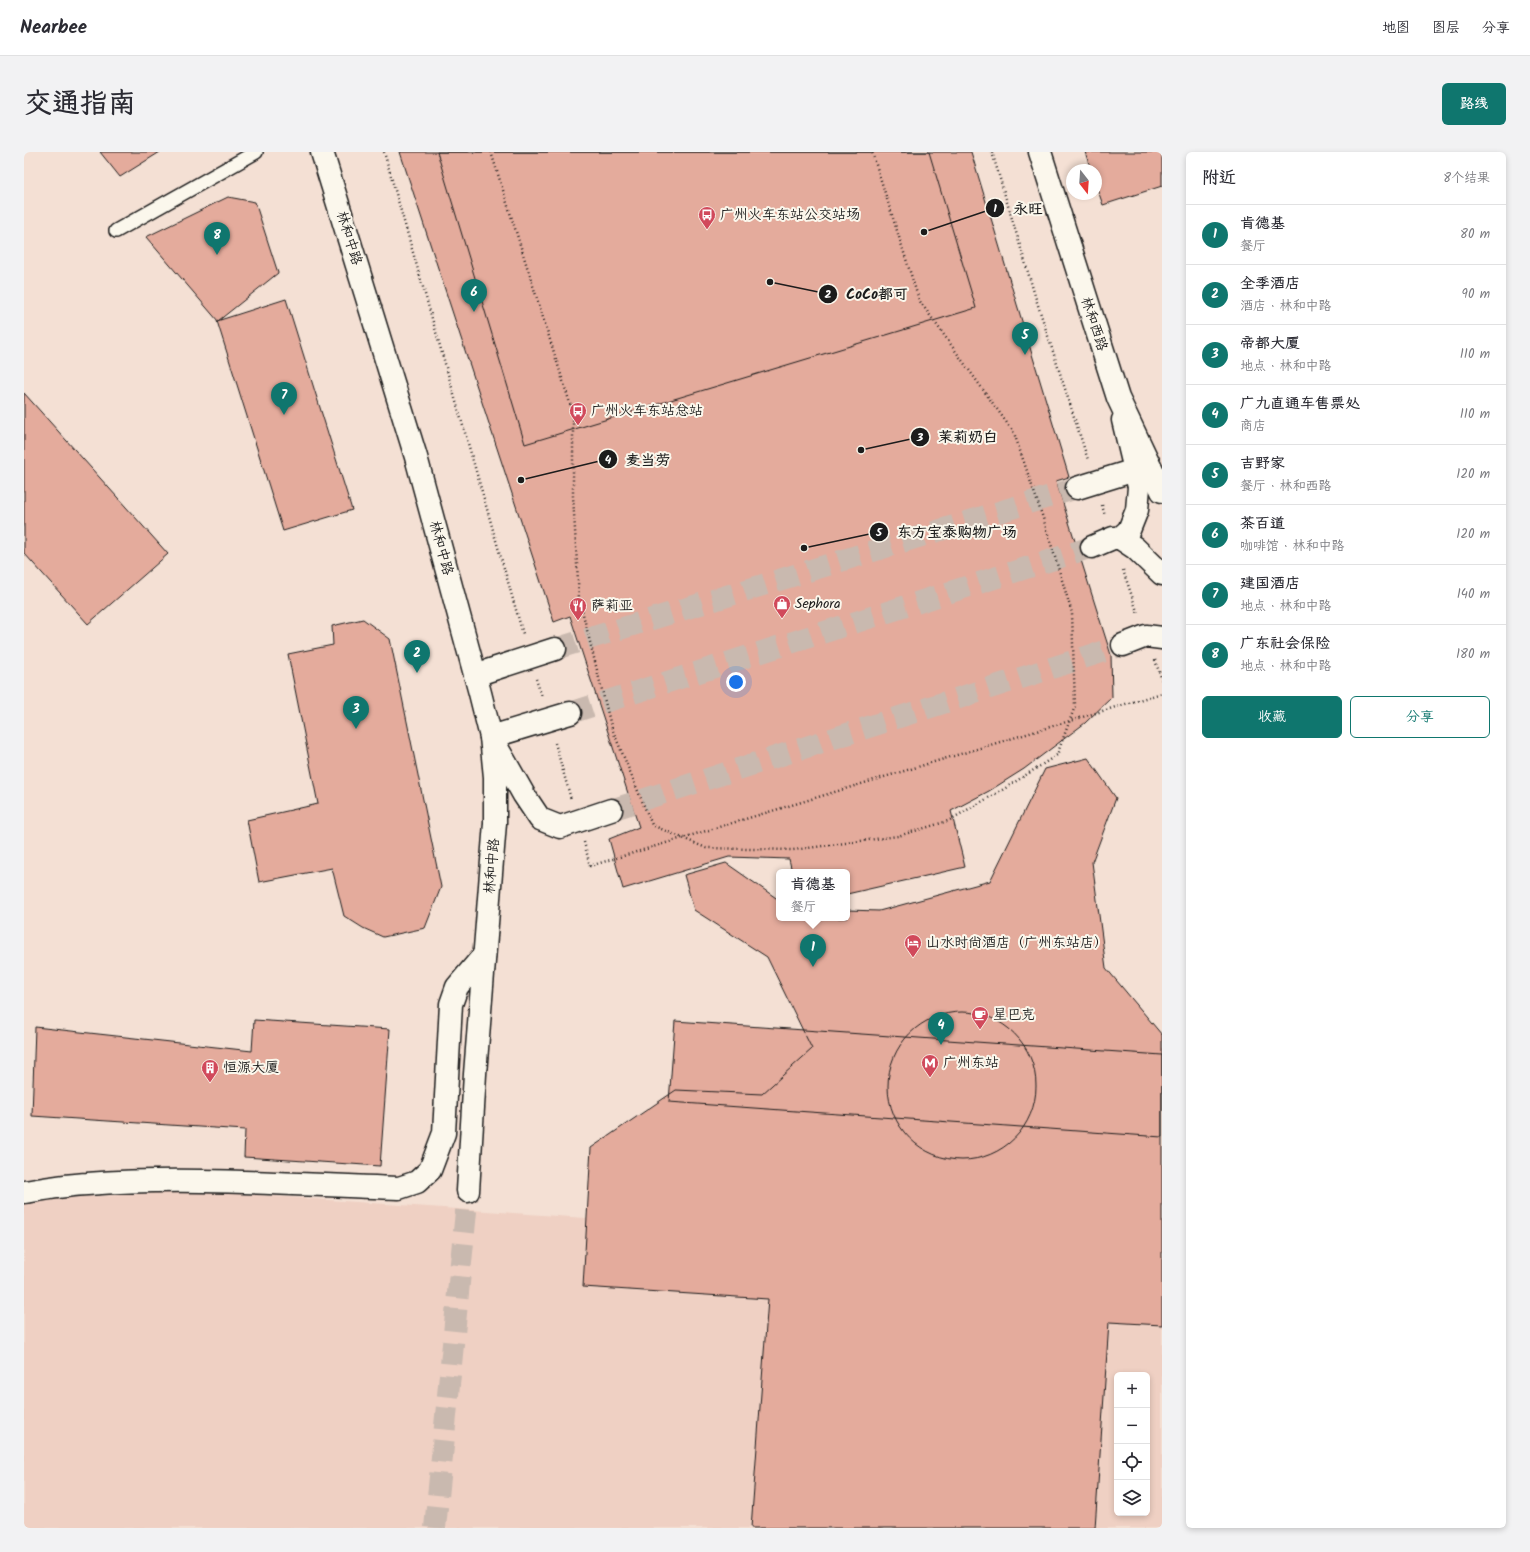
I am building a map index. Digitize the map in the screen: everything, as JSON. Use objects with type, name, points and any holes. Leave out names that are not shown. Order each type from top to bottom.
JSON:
[{"type":"main road","name":"林和中路","points":[[322,152],[416,457],[475,674],[490,737],[495,777],[495,823],[484,955],[468,1191]]},
{"type":"main road","name":"林和西路","points":[[1040,152],[1118,398],[1162,491]]},
{"type":"main road","points":[[1092,547],[1116,538],[1129,530],[1137,510],[1139,487],[1118,398]]},
{"type":"main road","points":[[1086,485],[1135,470]]},
{"type":"main road","points":[[1116,538],[1136,548],[1162,574]]},
{"type":"main road","points":[[1123,645],[1157,634]]},
{"type":"main road","points":[[475,674],[555,649]]},
{"type":"main road","points":[[570,712],[490,737],[540,819],[560,827],[611,810]]},
{"type":"main road","points":[[24,1192],[86,1184],[151,1181],[274,1183],[399,1188],[417,1182],[430,1170],[444,1133],[451,1004],[457,988],[484,955]]},
{"type":"lane","points":[[116,231],[256,152]]},
{"type":"path","points":[[384,152],[590,866],[1162,693]]},
{"type":"path","points":[[491,152],[573,413],[573,496],[579,598],[611,726],[652,825],[706,848],[793,850],[898,836],[948,821],[1004,789],[1057,755],[1075,706],[1072,613],[1044,521],[1014,433],[919,300],[872,152]]},
{"type":"path","points":[[992,152],[1036,299],[1086,485],[1116,538],[1157,634],[1162,680]]},
{"type":"shaded area","points":[[197,1191],[1162,1258],[1162,1528],[24,1528],[24,1200]]},
{"type":"building","points":[[100,152],[160,152],[120,177]]},
{"type":"building","points":[[400,152],[971,152],[1069,477],[1056,481],[1111,655],[1112,697],[1085,723],[1024,769],[989,791],[951,811],[965,867],[850,893],[850,869],[791,869],[789,859],[729,857],[623,889],[609,839],[639,827],[570,616],[554,622]]},
{"type":"building","name":"广州火车东站公交站场","points":[[437,152],[929,152],[976,308],[525,444]]},
{"type":"building","points":[[1085,152],[1162,152],[1162,186],[1103,205],[1101,200],[1102,164],[1089,164]]},
{"type":"building","points":[[228,197],[255,202],[278,273],[218,321],[146,237]]},
{"type":"building","points":[[286,299],[352,510],[283,531],[217,321]]},
{"type":"building","points":[[24,393],[168,554],[88,624],[24,553]]},
{"type":"building","points":[[363,619],[390,639],[441,887],[425,928],[383,937],[363,928],[344,916],[332,868],[259,882],[247,820],[318,804],[288,654],[333,645],[332,626]]},
{"type":"building","name":"广州东站","points":[[1088,758],[1116,798],[1092,862],[1106,968],[1162,1035],[1162,1325],[1109,1322],[1095,1528],[751,1528],[768,1299],[583,1287],[591,1148],[676,1090],[762,1094],[812,1049],[767,957],[694,910],[684,875],[726,863],[776,898],[776,921],[850,921],[850,910],[879,911],[990,881],[1045,769]]},
{"type":"building","points":[[969,1012],[990,1017],[1003,1024],[1019,1039],[1031,1058],[1035,1072],[1035,1100],[1031,1114],[1024,1127],[1009,1143],[1003,1148],[984,1157],[969,1160],[955,1160],[934,1155],[921,1148],[900,1127],[893,1114],[889,1100],[888,1079],[893,1058],[900,1045],[921,1024],[934,1017],[948,1013]]},
{"type":"building","name":"恒源大厦","points":[[254,1020],[390,1029],[380,1166],[244,1157],[245,1130],[32,1116],[35,1027],[252,1051]]},
{"type":"building","name":"广州东站","points":[[675,1021],[1162,1055],[1162,1137],[669,1102]]},
{"type":"tunnel","points":[[555,649],[1077,488]]},
{"type":"tunnel","points":[[570,713],[1092,547]]},
{"type":"tunnel","points":[[611,810],[1123,645]]},
{"type":"tunnel","points":[[435,1528],[468,1191]]},
{"type":"place","name":"广州火车东站公交站场","points":[[707,230]]},
{"type":"place","name":"永旺","points":[[924,232]]},
{"type":"place","name":"广东社会保险","points":[[217,255]]},
{"type":"place","name":"CoCo都可","points":[[770,282]]},
{"type":"place","name":"茶百道","points":[[474,312]]},
{"type":"place","name":"吉野家","points":[[1025,355]]},
{"type":"place","name":"建国酒店","points":[[284,415]]},
{"type":"place","name":"广州火车东站总站","points":[[578,426]]},
{"type":"place","name":"茉莉奶白","points":[[861,450]]},
{"type":"place","name":"麦当劳","points":[[521,480]]},
{"type":"place","name":"东方宝泰购物广场","points":[[804,548]]},
{"type":"place","name":"Sephora","points":[[782,619]]},
{"type":"place","name":"萨莉亚","points":[[578,621]]},
{"type":"place","name":"全季酒店","points":[[417,673]]},
{"type":"place","name":"帝都大厦","points":[[356,729]]},
{"type":"place","name":"山水时尚酒店（广州东站店）","points":[[913,958]]},
{"type":"place","name":"肯德基","points":[[813,967]]},
{"type":"place","name":"星巴克","points":[[980,1030]]},
{"type":"place","name":"广九直通车售票处","points":[[941,1045]]},
{"type":"place","name":"广州东站","points":[[930,1078]]},
{"type":"place","name":"恒源大厦","points":[[210,1083]]}]
